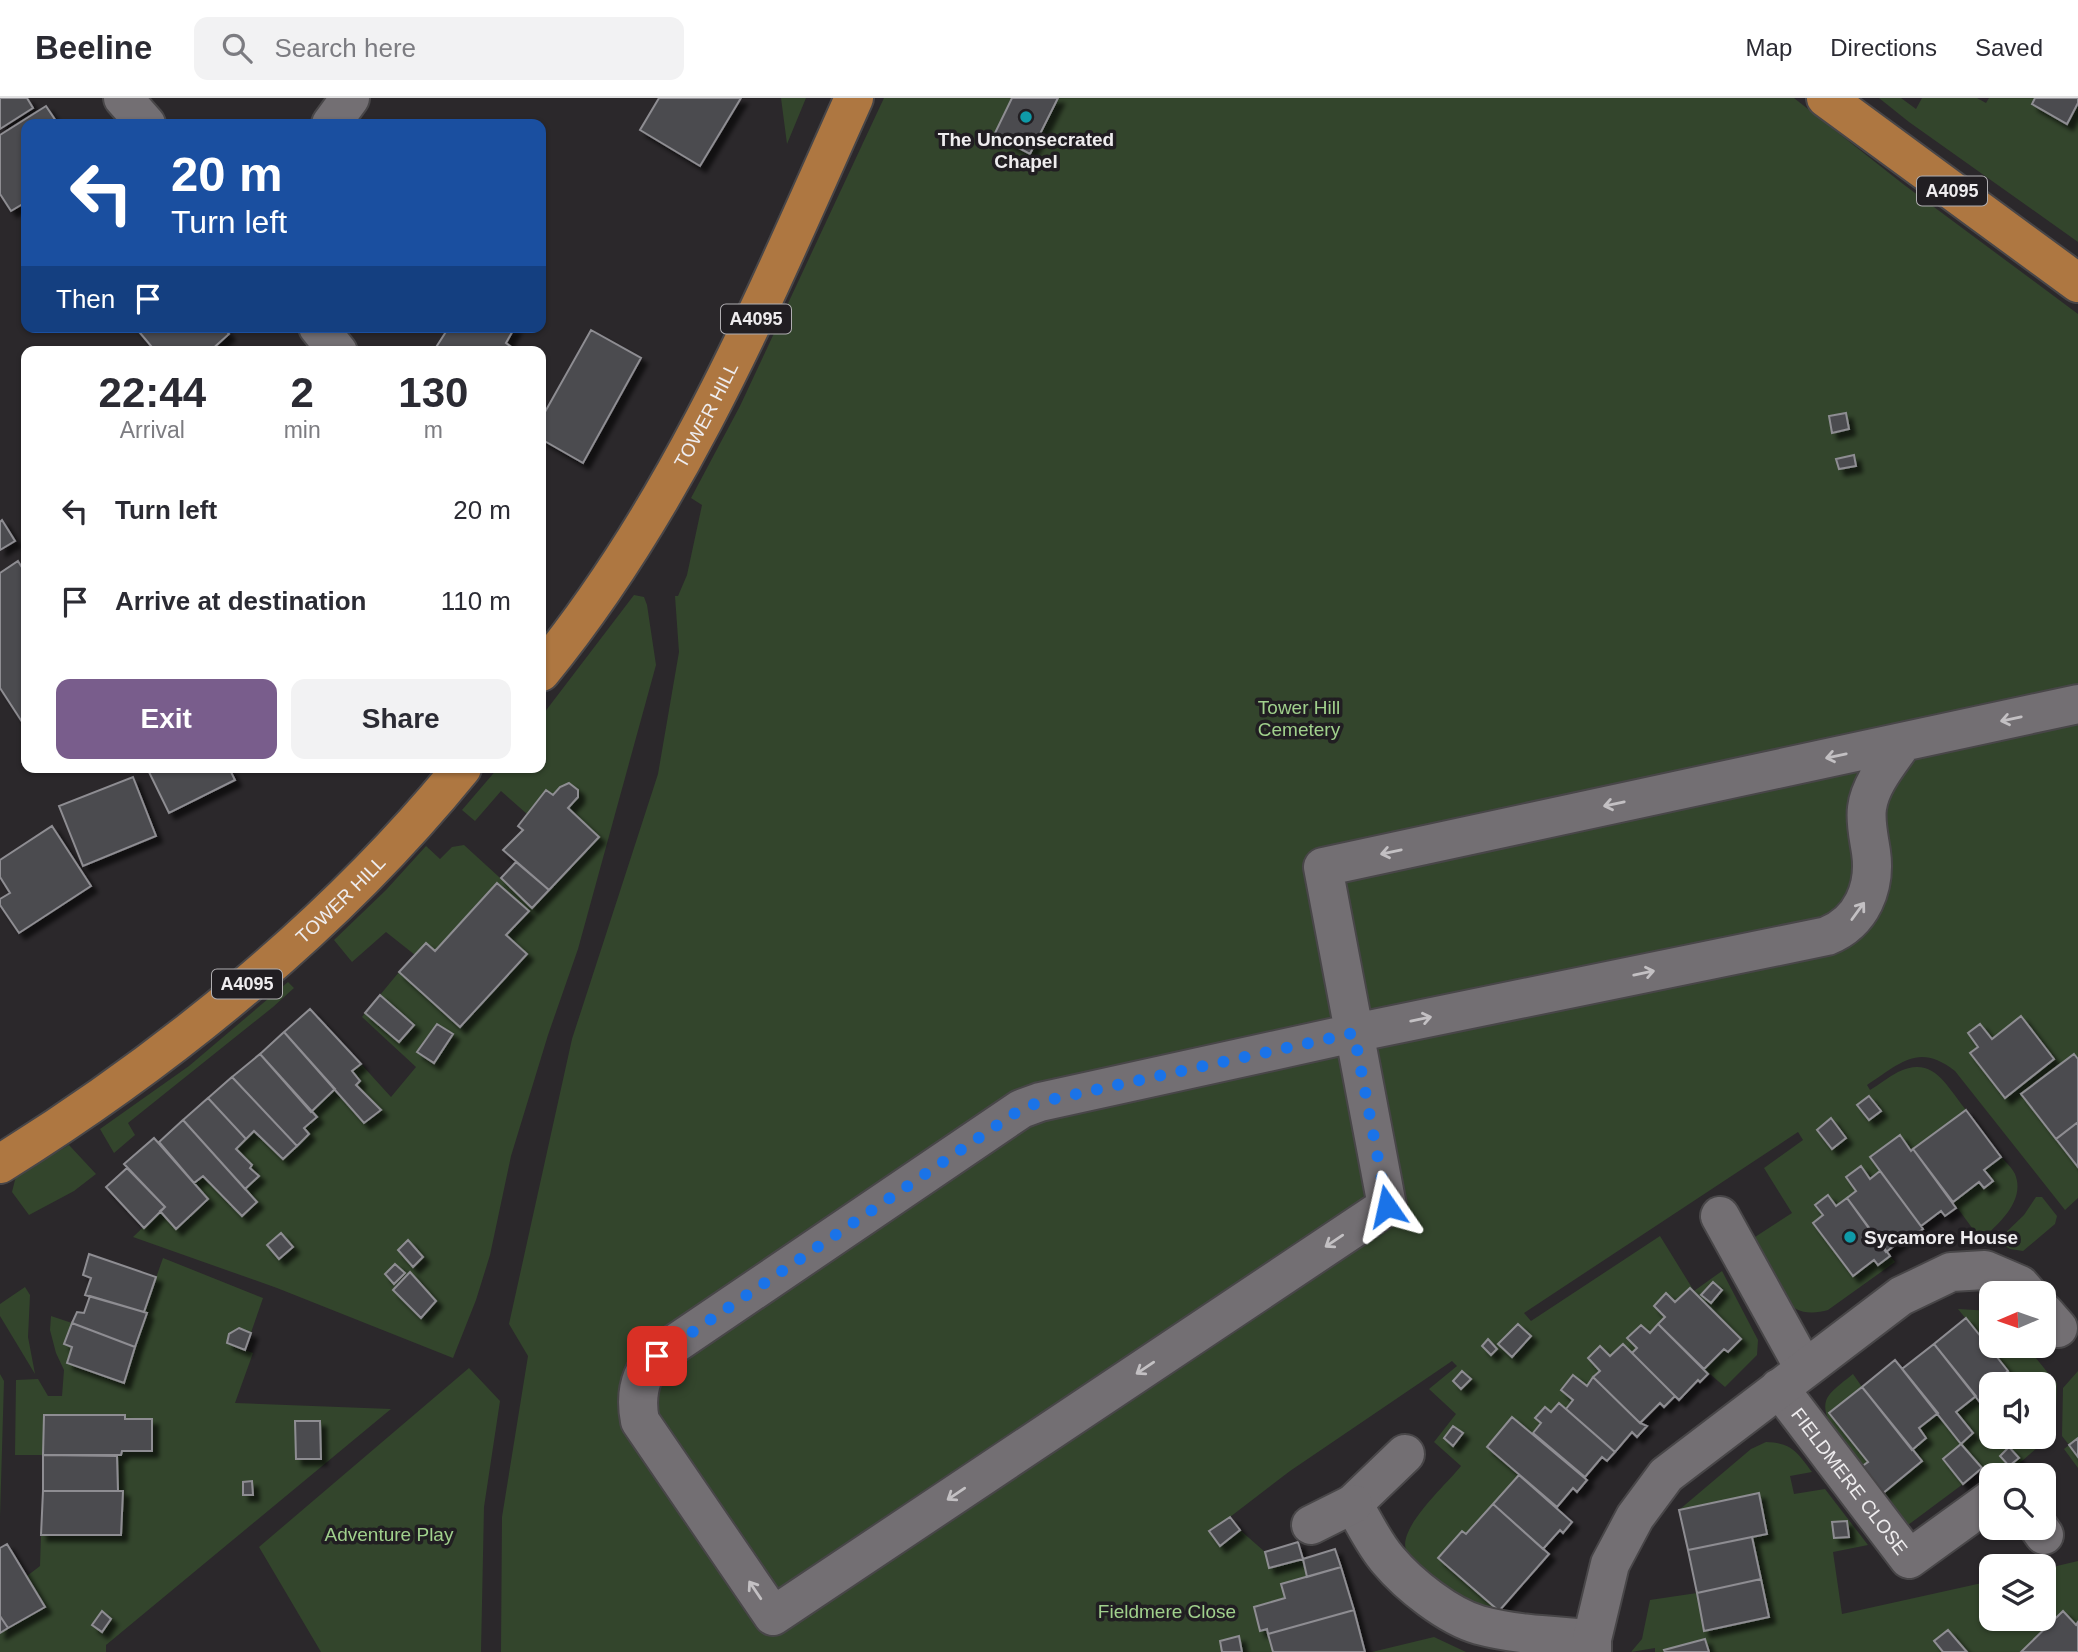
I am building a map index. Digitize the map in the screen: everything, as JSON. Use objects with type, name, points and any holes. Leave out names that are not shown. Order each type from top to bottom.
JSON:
[{"type":"main road","name":"TOWER HILL","points":[[546,665],[641,531],[697,435],[746,341],[854,98]]},
{"type":"main road","name":"A4095","points":[[1826,98],[2078,283]]},
{"type":"main road","name":"TOWER HILL","points":[[0,1164],[70,1121],[234,995],[346,895],[458,773]]},
{"type":"street","points":[[123,98],[142,119]]},
{"type":"street","points":[[335,119],[350,98]]},
{"type":"street","points":[[1903,742],[1878,779],[1867,806],[1873,869],[1868,895],[1854,918],[1836,932],[1354,1033],[1040,1102],[1021,1109],[690,1333],[646,1366],[640,1378],[640,1421],[773,1616],[1387,1206],[1354,1033],[1323,867],[2078,704]]},
{"type":"street","name":"FIELDMERE CLOSE","points":[[1720,1216],[1791,1378],[1909,1559],[1979,1508]]},
{"type":"street","name":"FIELDMERE CLOSE","points":[[1353,1504],[1387,1559],[1420,1591],[1447,1610],[1477,1624],[1592,1645],[1611,1564],[1635,1517],[1666,1475],[1901,1296],[1951,1272],[1985,1270],[2011,1281]]},
{"type":"street","points":[[1311,1525],[1353,1504],[1405,1454]]},
{"type":"green space","points":[[781,98],[806,98],[787,144]]},
{"type":"green space","name":"Tower Hill Cemetery","points":[[884,98],[1794,98],[1903,184],[2078,314],[2078,1059],[2073,1054],[2021,1094],[2078,1167],[2078,1198],[2065,1210],[1955,1071],[1930,1058],[1910,1059],[1867,1085],[1870,1090],[1898,1072],[1921,1067],[1938,1076],[1966,1110],[1911,1151],[1870,1157],[1880,1171],[1870,1179],[1860,1166],[1846,1177],[1856,1191],[1836,1206],[1828,1195],[1816,1204],[1823,1215],[1813,1223],[1852,1276],[1874,1260],[1890,1256],[1895,1262],[1828,1310],[1807,1312],[1792,1305],[1755,1237],[1792,1213],[1764,1168],[1803,1140],[1798,1132],[1524,1313],[1531,1321],[1660,1236],[1694,1291],[1722,1271],[1758,1340],[1757,1355],[1725,1387],[1704,1369],[1724,1349],[1728,1352],[1741,1338],[1690,1288],[1675,1302],[1666,1294],[1654,1306],[1665,1317],[1650,1333],[1641,1325],[1628,1338],[1637,1348],[1632,1353],[1610,1356],[1600,1346],[1588,1358],[1600,1371],[1587,1386],[1573,1376],[1561,1390],[1573,1400],[1566,1409],[1551,1412],[1544,1407],[1535,1418],[1541,1423],[1532,1434],[1512,1417],[1487,1447],[1519,1475],[1466,1534],[1462,1531],[1439,1558],[1499,1611],[1476,1605],[1455,1593],[1416,1565],[1406,1550],[1405,1541],[1416,1518],[1461,1466],[1434,1442],[1456,1414],[1429,1389],[1457,1366],[1452,1361],[1290,1471],[1230,1517],[1240,1530],[1265,1552],[1269,1567],[1303,1559],[1307,1577],[1281,1584],[1285,1598],[1254,1607],[1260,1630],[1267,1629],[1273,1652],[501,1652],[502,1517],[528,1356],[509,1324],[572,1039],[658,774],[679,652],[675,596],[678,596],[687,575],[702,505],[691,498],[740,406]],"holes":[[[2021,1016],[2054,1058],[2005,1098],[1970,1054],[1978,1047],[1968,1033],[1981,1024],[1992,1039]],[[1518,1324],[1531,1337],[1512,1357]]]},
{"type":"green space","points":[[1879,98],[1901,98],[1916,109],[1922,98],[1977,98],[1986,103],[1989,98],[2035,98],[2032,105],[2067,123],[2078,105],[2078,242],[1909,122]]},
{"type":"green space","points":[[634,595],[644,597],[656,665],[578,949],[511,1156],[490,1255],[453,1358],[277,1288],[133,1237],[160,1211],[208,1199],[194,1183],[203,1176],[243,1215],[257,1202],[245,1189],[259,1176],[236,1149],[254,1131],[283,1159],[309,1134],[304,1128],[311,1112],[335,1089],[380,1109],[356,1085],[360,1081],[352,1071],[361,1064],[391,1097],[416,1067],[362,1017],[365,1013],[399,1042],[413,1025],[380,995],[399,972],[460,1027],[527,954],[506,935],[528,911],[497,883],[435,951],[426,943],[415,955],[386,932],[352,962],[334,940],[386,890],[426,846],[440,859],[452,847],[464,845],[532,907],[599,837],[568,808],[578,797],[578,790],[569,783],[560,787],[553,795],[546,790],[527,814],[501,791],[475,821],[462,810],[494,773],[546,773],[546,710]]},
{"type":"green space","points":[[288,982],[294,988],[273,1007],[128,1123],[135,1135],[114,1153],[100,1129],[189,1066]]},
{"type":"green space","points":[[69,1145],[96,1174],[74,1191],[29,1215],[12,1192],[16,1176]]},
{"type":"green space","points":[[2001,1157],[2015,1174],[2017,1193],[2008,1211],[1981,1240],[1953,1202],[1979,1182],[1984,1188],[1993,1182],[1984,1170]]},
{"type":"green space","points":[[2036,1197],[2042,1197],[2057,1216],[2055,1224],[2023,1251],[2010,1249],[1997,1241],[2024,1215]]},
{"type":"green space","points":[[163,1258],[263,1298],[245,1350],[253,1353],[235,1403],[391,1409],[106,1645],[106,1652],[0,1652],[0,1633],[45,1607],[27,1576],[40,1566],[41,1535],[122,1491],[118,1491],[117,1456],[121,1455],[122,1451],[152,1451],[152,1419],[125,1419],[124,1415],[44,1415],[43,1455],[15,1455],[16,1380],[38,1379],[48,1396],[62,1396],[64,1370],[50,1330],[51,1316],[72,1323],[65,1344],[72,1347],[67,1363],[123,1382]]},
{"type":"green space","points":[[25,1287],[30,1295],[28,1337],[35,1374],[0,1316],[0,1304]]},
{"type":"green space","points":[[1958,1309],[1979,1310],[1979,1335]]},
{"type":"green space","points":[[1997,1358],[2036,1358],[2047,1372],[2005,1372],[2007,1370]]},
{"type":"green space","name":"Adventure Play","points":[[469,1368],[500,1401],[484,1507],[481,1652],[321,1652],[259,1547]]},
{"type":"green space","points":[[2078,1371],[2078,1438],[2069,1445],[2062,1436],[2063,1388]]},
{"type":"green space","points":[[0,1374],[4,1381],[0,1517]]},
{"type":"green space","points":[[1853,1374],[1862,1387],[1829,1413],[1868,1462],[1861,1467],[1837,1436],[1825,1409],[1830,1394]]},
{"type":"green space","points":[[1976,1396],[1979,1398],[1979,1449],[2036,1449],[2020,1463],[1979,1463],[1979,1466],[1961,1444],[1973,1433],[1956,1412]]},
{"type":"green space","points":[[1938,1413],[1961,1444],[1963,1484],[1908,1525],[1882,1494],[1912,1450],[1926,1438],[1919,1428]]},
{"type":"green space","points":[[1766,1442],[1782,1444],[1793,1450],[1812,1472],[1790,1476],[1794,1494],[1825,1489],[1868,1545],[1833,1552],[1842,1614],[1979,1584],[1979,1631],[2042,1631],[2021,1652],[1655,1652],[1655,1648],[1631,1652],[1642,1639],[1650,1600],[1697,1593],[1705,1631],[1769,1617],[1752,1537],[1759,1494],[1679,1510],[1751,1449]]},
{"type":"green space","points":[[2069,1445],[2078,1457],[2078,1468],[2064,1449]]},
{"type":"green space","points":[[2078,1561],[2076,1625],[2062,1611],[2056,1617],[2056,1566]]},
{"type":"green space","points":[[1434,1637],[1466,1652],[1372,1652]]},
{"type":"building","points":[[0,98],[27,98],[33,108],[0,129]]},
{"type":"building","points":[[659,98],[741,98],[700,166],[640,130]]},
{"type":"building","name":"The Unconsecrated Chapel","points":[[1012,98],[1058,98],[1030,154],[994,135]]},
{"type":"building","points":[[2035,98],[2078,98],[2078,103],[2067,124],[2032,104]]},
{"type":"building","points":[[46,106],[55,119],[25,119]]},
{"type":"building","points":[[21,122],[21,205],[11,211],[0,194],[0,135]]},
{"type":"building","points":[[591,330],[641,358],[583,463],[546,442],[546,410]]},
{"type":"building","points":[[140,333],[229,334],[216,346],[151,346]]},
{"type":"building","points":[[445,333],[512,333],[506,343],[510,346],[437,346]]},
{"type":"building","points":[[1846,413],[1849,429],[1832,433],[1829,416]]},
{"type":"building","points":[[1854,455],[1856,466],[1839,469],[1836,459]]},
{"type":"building","points":[[2,520],[15,541],[0,550],[0,522]]},
{"type":"building","points":[[18,561],[21,566],[21,720],[0,688],[0,573]]},
{"type":"building","points":[[149,773],[232,773],[235,780],[169,813]]},
{"type":"building","points":[[133,777],[156,836],[83,866],[59,806]]},
{"type":"building","points":[[569,783],[578,790],[578,797],[568,808],[599,837],[549,890],[503,850],[523,830],[518,826],[546,790],[553,795],[560,787]]},
{"type":"building","points":[[52,826],[91,886],[19,933],[0,905],[0,899],[10,893],[0,877],[0,860]]},
{"type":"building","points":[[516,862],[549,890],[532,908],[501,878]]},
{"type":"building","points":[[497,883],[529,911],[506,935],[527,954],[460,1027],[399,972],[426,943],[435,951]]},
{"type":"building","points":[[380,995],[414,1025],[399,1042],[365,1013]]},
{"type":"building","points":[[310,1009],[361,1064],[352,1071],[360,1081],[356,1085],[381,1110],[364,1123],[284,1032]]},
{"type":"building","points":[[2021,1016],[2054,1059],[2005,1098],[1970,1053],[1978,1047],[1968,1033],[1980,1024],[1992,1039]]},
{"type":"building","points":[[437,1024],[453,1034],[434,1063],[417,1052]]},
{"type":"building","points":[[284,1032],[335,1089],[311,1112],[260,1054]]},
{"type":"building","points":[[260,1054],[317,1117],[304,1128],[309,1134],[297,1146],[232,1077]]},
{"type":"building","points":[[2074,1054],[2078,1059],[2078,1122],[2056,1139],[2021,1094]]},
{"type":"building","points":[[232,1077],[297,1146],[283,1159],[254,1131],[246,1139],[208,1098]]},
{"type":"building","points":[[1869,1096],[1881,1111],[1869,1120],[1857,1105]]},
{"type":"building","points":[[208,1098],[246,1139],[236,1149],[259,1176],[245,1189],[183,1120]]},
{"type":"building","points":[[1966,1110],[2001,1157],[1984,1170],[1993,1181],[1984,1188],[1979,1182],[1953,1202],[1913,1149]]},
{"type":"building","points":[[1831,1118],[1846,1138],[1832,1149],[1817,1130]]},
{"type":"building","points":[[183,1120],[257,1202],[242,1216],[203,1176],[194,1183],[159,1142]]},
{"type":"building","points":[[2078,1122],[2078,1167],[2056,1139]]},
{"type":"building","points":[[1900,1135],[1956,1208],[1945,1216],[1941,1211],[1921,1226],[1870,1157]]},
{"type":"building","points":[[154,1138],[208,1199],[176,1229],[160,1211],[165,1207],[124,1164]]},
{"type":"building","points":[[1861,1166],[1870,1179],[1880,1171],[1923,1229],[1915,1235],[1912,1232],[1886,1252],[1847,1198],[1856,1191],[1846,1177]]},
{"type":"building","points":[[127,1168],[165,1207],[144,1228],[106,1187]]},
{"type":"building","name":"Sycamore House","points":[[1828,1195],[1836,1206],[1847,1198],[1890,1256],[1878,1265],[1874,1260],[1853,1276],[1813,1223],[1823,1215],[1815,1205]]},
{"type":"building","points":[[281,1233],[293,1247],[279,1259],[267,1245]]},
{"type":"building","points":[[408,1240],[423,1257],[413,1267],[398,1250]]},
{"type":"building","points":[[89,1254],[156,1277],[144,1312],[85,1295],[91,1278],[83,1275]]},
{"type":"building","points":[[395,1264],[405,1273],[394,1284],[385,1274]]},
{"type":"building","points":[[410,1272],[436,1301],[421,1318],[393,1290]]},
{"type":"building","points":[[1713,1282],[1722,1290],[1711,1303],[1701,1295]]},
{"type":"building","points":[[1690,1288],[1741,1339],[1728,1352],[1724,1349],[1704,1369],[1658,1324],[1665,1317],[1654,1306],[1666,1293],[1675,1302]]},
{"type":"building","points":[[90,1296],[147,1313],[135,1347],[72,1323],[77,1312],[84,1313]]},
{"type":"building","points":[[1966,1318],[1979,1334],[1979,1358],[1998,1358],[2008,1371],[1979,1372],[1979,1401],[1934,1344]]},
{"type":"building","points":[[72,1323],[135,1347],[124,1383],[67,1363],[72,1347],[64,1344]]},
{"type":"building","points":[[1518,1324],[1531,1336],[1512,1357],[1498,1344]]},
{"type":"building","points":[[1658,1324],[1708,1374],[1700,1382],[1698,1380],[1679,1400],[1632,1353],[1637,1348],[1627,1338],[1641,1325],[1650,1333]]},
{"type":"building","points":[[239,1328],[251,1333],[245,1350],[227,1343],[229,1334]]},
{"type":"building","points":[[1488,1339],[1497,1349],[1491,1355],[1482,1346]]},
{"type":"building","points":[[1623,1344],[1675,1396],[1664,1407],[1660,1403],[1640,1423],[1593,1377],[1600,1371],[1588,1358],[1600,1346],[1610,1356]]},
{"type":"building","points":[[1934,1344],[1976,1396],[1956,1412],[1973,1433],[1961,1444],[1902,1369]]},
{"type":"building","points":[[1895,1360],[1938,1413],[1919,1428],[1926,1438],[1912,1450],[1862,1387]]},
{"type":"building","points":[[1462,1371],[1471,1379],[1461,1389],[1453,1381]]},
{"type":"building","points":[[1573,1375],[1587,1386],[1593,1377],[1640,1423],[1647,1426],[1637,1437],[1632,1432],[1615,1452],[1566,1409],[1573,1400],[1561,1390]]},
{"type":"building","points":[[1862,1387],[1922,1461],[1882,1494],[1861,1467],[1868,1462],[1829,1413]]},
{"type":"building","points":[[1559,1403],[1615,1452],[1607,1461],[1602,1457],[1585,1477],[1533,1433],[1541,1423],[1535,1418],[1545,1407],[1551,1412]]},
{"type":"building","points":[[44,1415],[125,1415],[125,1419],[152,1419],[152,1451],[122,1451],[121,1455],[43,1455]]},
{"type":"building","points":[[1512,1417],[1587,1480],[1577,1492],[1573,1488],[1557,1507],[1487,1447]]},
{"type":"building","points":[[295,1421],[320,1421],[321,1459],[296,1459]]},
{"type":"building","points":[[1453,1426],[1463,1433],[1453,1446],[1444,1438]]},
{"type":"building","points":[[2078,1438],[2078,1457],[2069,1445]]},
{"type":"building","points":[[1961,1444],[1979,1465],[1979,1471],[1963,1484],[1943,1459]]},
{"type":"building","points":[[2011,1449],[2019,1458],[2013,1463],[2006,1463],[2000,1456]]},
{"type":"building","points":[[43,1455],[117,1456],[118,1491],[43,1491]]},
{"type":"building","points":[[1519,1475],[1572,1522],[1563,1533],[1560,1530],[1543,1549],[1493,1504]]},
{"type":"building","points":[[252,1481],[253,1495],[243,1495],[243,1482]]},
{"type":"building","points":[[43,1491],[123,1491],[121,1535],[41,1535]]},
{"type":"building","points":[[1759,1493],[1767,1534],[1688,1550],[1679,1510]]},
{"type":"building","points":[[1493,1504],[1549,1554],[1499,1611],[1438,1558],[1462,1531],[1466,1534]]},
{"type":"building","points":[[1230,1517],[1240,1530],[1220,1546],[1209,1531]]},
{"type":"building","points":[[1847,1521],[1849,1537],[1834,1538],[1832,1522]]},
{"type":"building","points":[[1752,1537],[1761,1579],[1697,1593],[1688,1550]]},
{"type":"building","points":[[1298,1542],[1303,1559],[1269,1568],[1265,1552]]},
{"type":"building","points":[[7,1544],[45,1607],[8,1628],[0,1616],[0,1548]]},
{"type":"building","points":[[1335,1549],[1341,1567],[1307,1577],[1303,1559]]},
{"type":"building","points":[[1341,1567],[1354,1610],[1268,1634],[1267,1629],[1260,1631],[1254,1607],[1285,1598],[1281,1584]]},
{"type":"building","points":[[1761,1579],[1769,1617],[1704,1631],[1697,1593]]},
{"type":"building","points":[[1354,1610],[1365,1652],[1273,1652],[1268,1634]]},
{"type":"building","points":[[102,1611],[111,1619],[102,1632],[92,1625]]},
{"type":"building","points":[[2063,1611],[2076,1625],[2078,1622],[2078,1652],[2021,1652],[2043,1631],[2056,1631],[2056,1618]]},
{"type":"building","points":[[0,1616],[8,1628],[0,1633]]},
{"type":"building","points":[[1948,1630],[1967,1652],[1943,1652],[1934,1641]]},
{"type":"building","points":[[1239,1636],[1242,1652],[1222,1652],[1220,1641]]},
{"type":"building","points":[[1705,1639],[1709,1652],[1664,1650]]},
{"type":"place","name":"The Unconsecrated Chapel","points":[[1026,117]]},
{"type":"place","name":"Sycamore House","points":[[1850,1237]]},
{"type":"route","points":[[657,1356],[1021,1109],[1040,1102],[1354,1033],[1387,1206]]},
{"type":"park label","name":"Fieldmere Close","points":[[1167,1611]]}]
